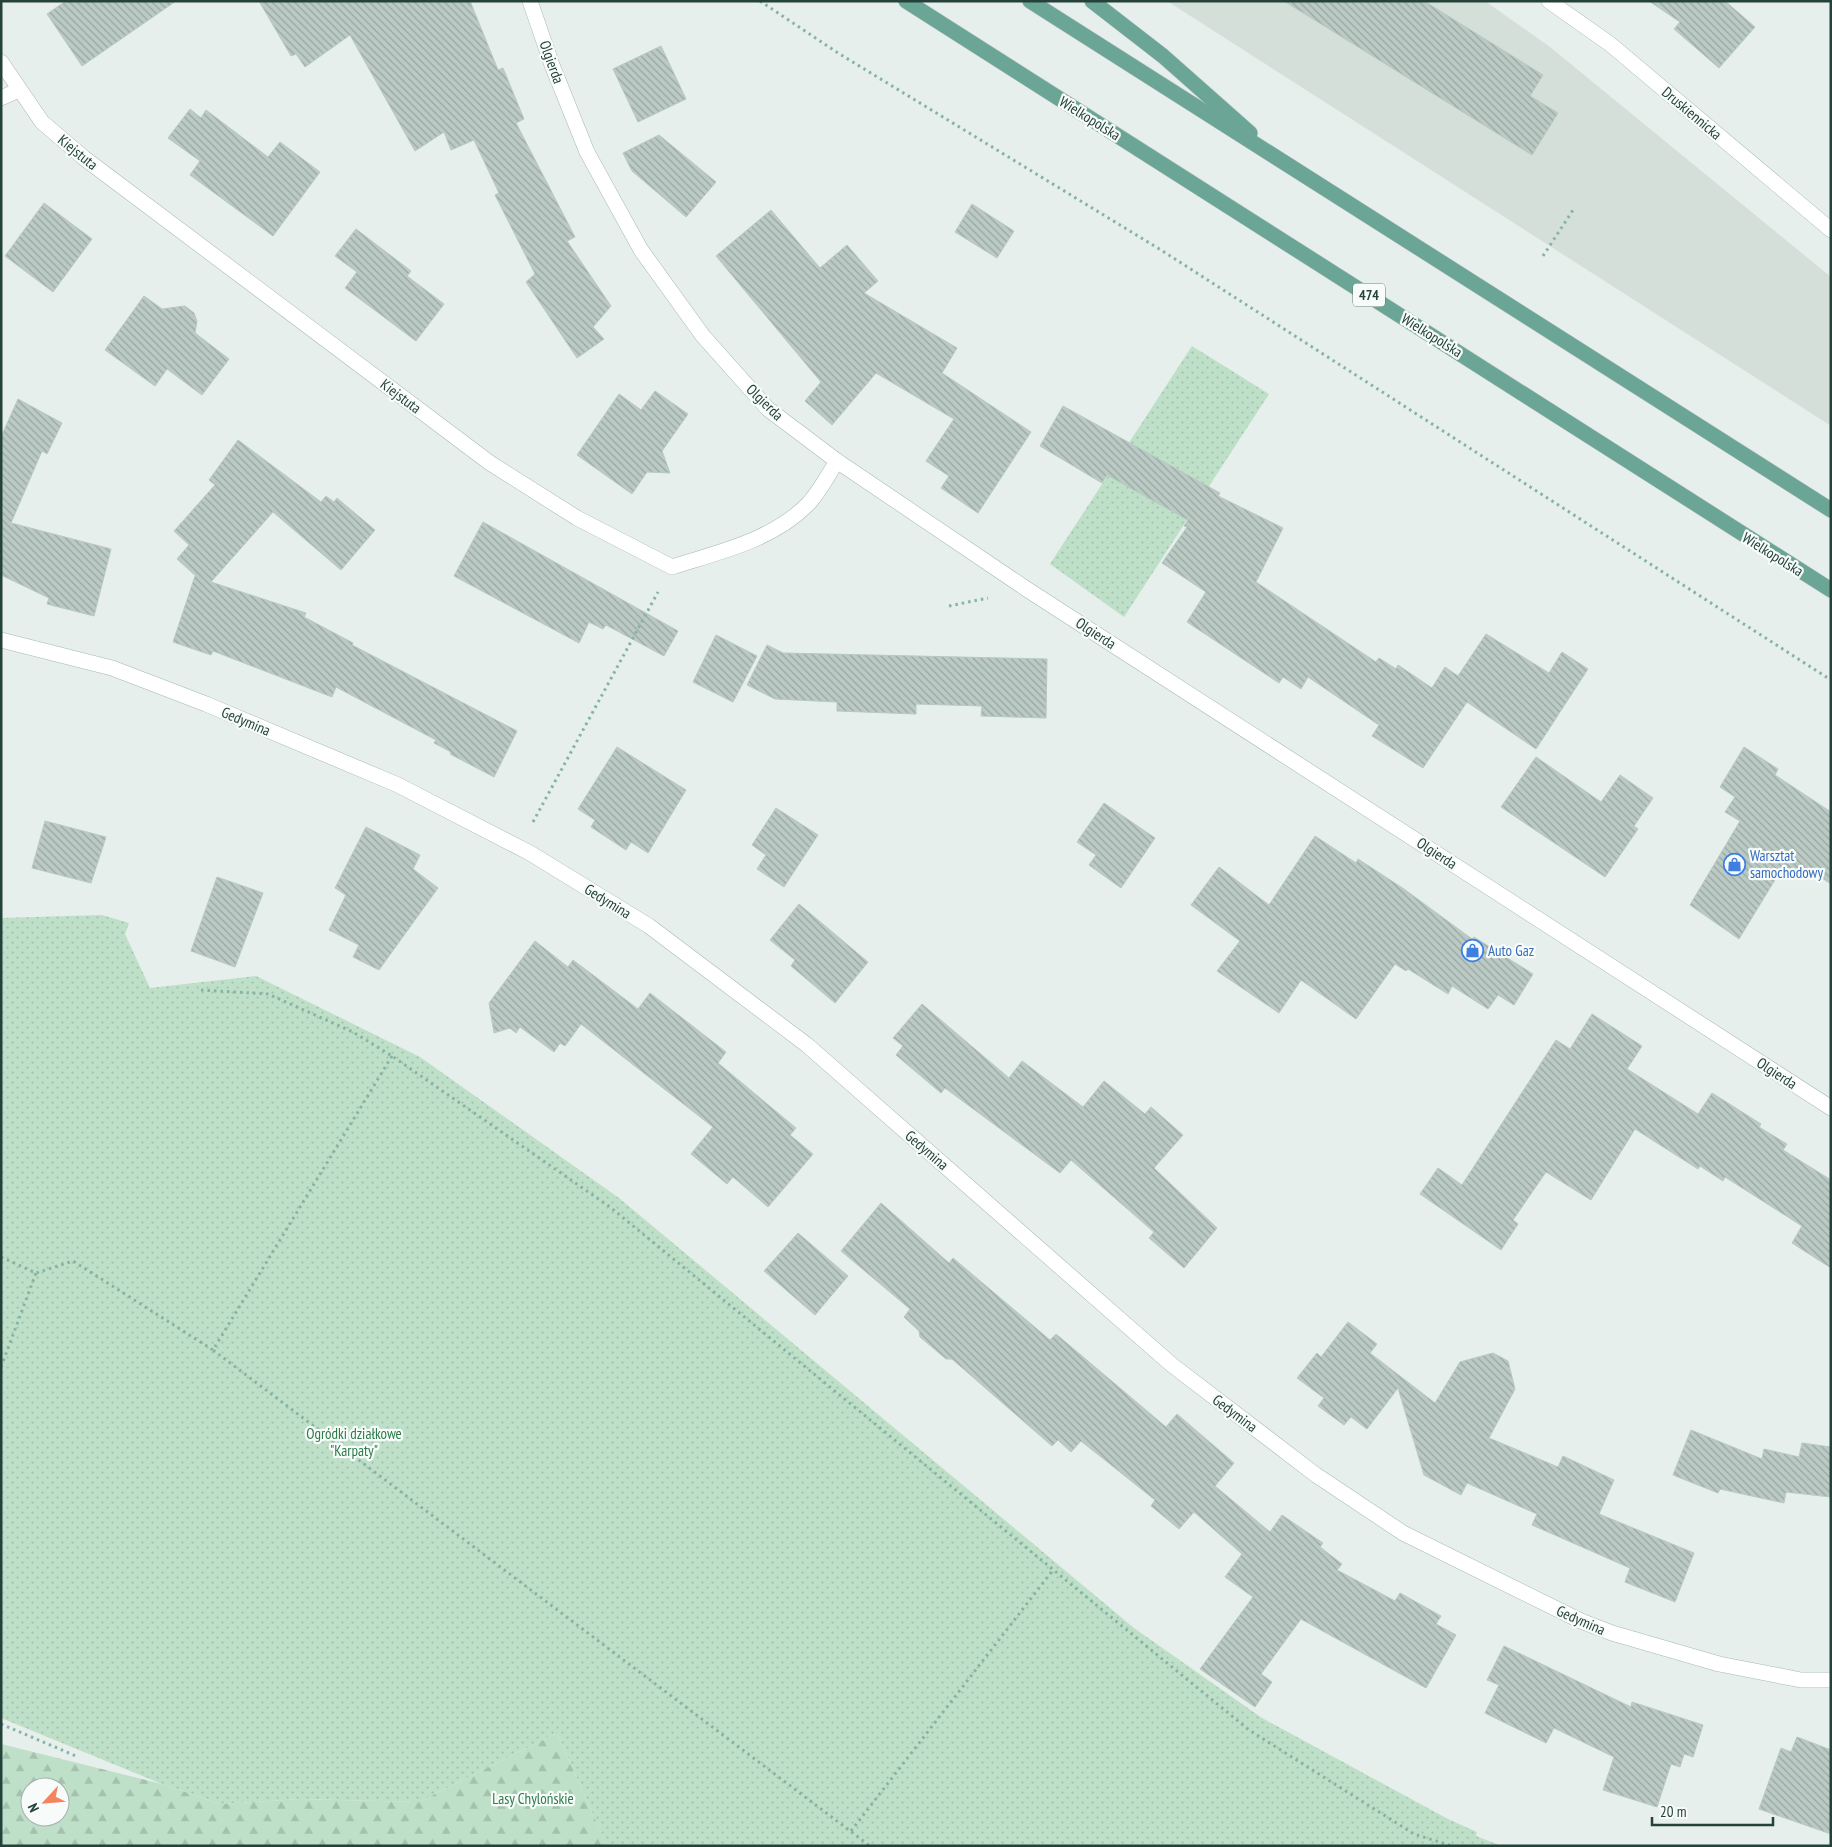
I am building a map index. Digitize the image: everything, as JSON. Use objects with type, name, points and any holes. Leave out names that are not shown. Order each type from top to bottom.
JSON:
[{"type":"main road","name":"Wielkopolska","points":[[906,1],[1831,590]]},
{"type":"main road","points":[[1030,1],[1831,510]]},
{"type":"main road","points":[[1092,1],[1164,56],[1287,166]]},
{"type":"street","name":"Olgierda","points":[[530,1],[552,65],[587,152],[641,250],[703,336],[768,409],[837,461],[1036,595],[1831,1108]]},
{"type":"street","name":"Druskiennicka","points":[[1549,1],[1610,44],[1831,230]]},
{"type":"street","name":"Kiejstuta","points":[[1,62],[42,122],[84,158],[490,463],[577,518],[672,567]]},
{"type":"street","points":[[1,98],[19,90]]},
{"type":"street","points":[[672,567],[761,537],[788,522],[808,504],[837,461]]},
{"type":"street","name":"Gedymina","points":[[1,640],[112,668],[206,704],[398,785],[530,853],[649,926],[807,1045],[1172,1365],[1316,1475],[1403,1533],[1581,1621],[1612,1633],[1719,1664],[1801,1680],[1831,1680]]},
{"type":"path","points":[[760,1],[838,53],[1161,250],[1831,680]]},
{"type":"path","points":[[1543,256],[1576,207]]},
{"type":"path","points":[[530,853],[534,821],[672,567]]},
{"type":"path","points":[[201,990],[268,994],[353,1032],[392,1056],[610,1207],[1249,1730],[1414,1834],[1452,1846]]},
{"type":"path","points":[[213,1350],[392,1056]]},
{"type":"path","points":[[1,1257],[36,1273],[74,1261],[213,1350],[870,1846]]},
{"type":"path","points":[[1,1367],[36,1273]]},
{"type":"path","points":[[851,1831],[1053,1570]]},
{"type":"path","points":[[1,1724],[76,1756]]},
{"type":"shaded area","points":[[1167,1],[1485,1],[1550,47],[1831,277],[1831,426]]},
{"type":"green space","points":[[1192,346],[1269,394],[1124,617],[1050,564]]},
{"type":"green space","name":"Ogródki działkowe \"Karpaty\"","points":[[102,915],[129,923],[125,934],[150,988],[256,976],[420,1057],[619,1198],[1134,1628],[1262,1718],[1448,1819],[1477,1832],[1476,1836],[1502,1846],[607,1846],[557,1733],[419,1802],[300,1799],[220,1804],[162,1784],[1,1718],[1,918]]},
{"type":"green space","name":"Lasy Chylońskie","points":[[557,1733],[607,1846],[1,1846],[1,1744],[162,1784],[220,1804],[300,1799],[419,1802]]},
{"type":"building","points":[[66,1],[176,1],[82,66],[47,14]]},
{"type":"building","points":[[259,1],[470,1],[498,70],[503,68],[524,119],[516,123],[575,237],[567,241],[611,306],[593,327],[604,339],[577,358],[526,282],[535,274],[495,195],[499,193],[474,140],[451,150],[444,132],[415,151],[350,35],[305,67],[296,54],[291,56]]},
{"type":"building","points":[[1284,1],[1424,1],[1543,75],[1530,96],[1558,113],[1532,155]]},
{"type":"building","points":[[1649,1],[1725,1],[1755,27],[1719,68],[1674,29],[1680,22]]},
{"type":"building","points":[[661,46],[686,99],[638,122],[613,69]]},
{"type":"building","points":[[190,109],[201,118],[206,110],[268,157],[280,142],[320,172],[273,236],[190,175],[200,161],[168,138]]},
{"type":"building","points":[[659,135],[716,182],[686,217],[632,171],[623,153]]},
{"type":"building","points":[[44,203],[92,239],[53,292],[5,256]]},
{"type":"building","points":[[972,204],[1014,231],[997,258],[955,232]]},
{"type":"building","points":[[771,210],[820,268],[847,245],[878,281],[864,293],[957,348],[942,373],[1031,432],[978,513],[941,488],[949,476],[926,461],[954,419],[876,373],[832,425],[805,401],[821,382],[716,256]]},
{"type":"building","points":[[356,229],[411,271],[407,276],[444,304],[416,341],[345,288],[357,272],[335,256]]},
{"type":"building","points":[[144,296],[162,309],[185,306],[194,313],[197,321],[195,333],[229,359],[202,395],[167,369],[155,386],[105,350]]},
{"type":"building","points":[[655,391],[688,414],[662,451],[670,473],[647,472],[632,494],[577,455],[619,394],[641,410]]},
{"type":"building","points":[[18,399],[62,423],[47,454],[42,451],[11,523],[111,549],[94,616],[47,604],[49,598],[1,575],[1,437]]},
{"type":"building","points":[[1063,406],[1220,493],[1218,496],[1283,528],[1256,582],[1376,662],[1379,658],[1396,669],[1398,665],[1432,688],[1445,667],[1458,676],[1486,634],[1549,673],[1562,652],[1588,669],[1536,749],[1467,702],[1423,768],[1372,736],[1379,725],[1308,677],[1301,689],[1283,677],[1279,683],[1187,622],[1206,592],[1162,563],[1187,527],[1184,526],[1188,520],[1107,475],[1102,483],[1040,446]]},
{"type":"building","points":[[238,440],[321,502],[326,496],[334,502],[337,498],[375,530],[341,570],[273,512],[211,582],[306,613],[304,617],[353,643],[352,645],[517,731],[494,777],[450,754],[451,752],[434,743],[436,740],[336,687],[332,697],[213,651],[211,655],[173,642],[195,576],[197,577],[177,559],[189,545],[174,531],[215,485],[209,480]]},
{"type":"building","points":[[483,522],[678,631],[664,656],[606,625],[603,629],[589,622],[579,643],[454,576]]},
{"type":"building","points":[[716,635],[757,656],[733,702],[693,682]]},
{"type":"building","points":[[767,645],[783,653],[1047,659],[1046,718],[981,716],[982,706],[916,704],[916,714],[837,711],[837,702],[775,699],[747,685]]},
{"type":"building","points":[[617,747],[686,790],[648,853],[631,842],[626,850],[591,827],[595,820],[578,809]]},
{"type":"building","points":[[1744,747],[1778,769],[1775,775],[1831,812],[1831,884],[1810,870],[1804,879],[1784,865],[1739,939],[1690,905],[1740,821],[1725,812],[1735,797],[1720,787]]},
{"type":"building","points":[[1536,757],[1601,802],[1620,775],[1653,798],[1634,826],[1638,829],[1605,877],[1501,807]]},
{"type":"building","points":[[1104,803],[1155,838],[1121,888],[1089,865],[1096,855],[1077,842]]},
{"type":"building","points":[[776,808],[818,835],[784,887],[757,869],[766,855],[752,845]]},
{"type":"building","points":[[45,821],[106,837],[91,883],[32,868]]},
{"type":"building","points":[[366,827],[420,855],[413,869],[438,888],[379,970],[353,957],[359,945],[329,930],[346,895],[335,888]]},
{"type":"building","points":[[1315,836],[1356,863],[1358,859],[1404,889],[1472,939],[1474,937],[1533,974],[1514,1005],[1498,995],[1488,1009],[1452,986],[1448,994],[1408,969],[1406,971],[1395,964],[1356,1019],[1301,980],[1279,1013],[1217,971],[1240,941],[1191,905],[1219,867],[1269,905]]},
{"type":"building","points":[[217,877],[263,893],[235,967],[191,951]]},
{"type":"building","points":[[799,904],[868,962],[835,1003],[791,966],[795,960],[770,940]]},
{"type":"building","points":[[535,941],[568,967],[573,960],[638,1009],[650,993],[726,1052],[718,1063],[796,1128],[790,1135],[813,1154],[768,1207],[733,1177],[727,1184],[691,1154],[713,1127],[581,1024],[565,1046],[560,1043],[554,1052],[520,1027],[516,1033],[510,1028],[494,1033],[489,1003]]},
{"type":"building","points":[[922,1004],[1009,1078],[1022,1061],[1083,1107],[1104,1081],[1145,1114],[1151,1107],[1183,1135],[1154,1168],[1217,1228],[1184,1268],[1149,1238],[1154,1232],[1071,1160],[1060,1173],[945,1088],[941,1093],[896,1055],[903,1046],[893,1038]]},
{"type":"building","points":[[1592,1014],[1642,1046],[1627,1069],[1698,1114],[1712,1093],[1761,1124],[1759,1127],[1787,1144],[1783,1150],[1831,1180],[1831,1268],[1792,1243],[1802,1226],[1725,1177],[1723,1181],[1700,1166],[1698,1169],[1635,1129],[1591,1200],[1546,1172],[1513,1220],[1518,1224],[1501,1250],[1420,1194],[1438,1168],[1462,1185],[1556,1040],[1570,1049]]},
{"type":"building","points":[[881,1203],[949,1263],[953,1258],[1050,1340],[1056,1334],[1166,1427],[1177,1414],[1234,1463],[1215,1486],[1270,1532],[1282,1515],[1323,1543],[1320,1547],[1342,1564],[1337,1570],[1395,1601],[1400,1593],[1441,1616],[1436,1624],[1456,1635],[1426,1688],[1301,1619],[1261,1674],[1272,1682],[1255,1707],[1200,1669],[1253,1597],[1225,1577],[1242,1554],[1194,1512],[1179,1529],[1151,1506],[1155,1500],[1081,1441],[1071,1452],[1058,1440],[1052,1446],[952,1359],[946,1359],[920,1337],[919,1331],[904,1317],[910,1309],[841,1251]]},
{"type":"building","points":[[798,1233],[848,1276],[815,1315],[764,1271]]},
{"type":"building","points":[[1348,1322],[1377,1344],[1370,1353],[1435,1403],[1460,1362],[1493,1353],[1508,1361],[1515,1389],[1489,1438],[1558,1467],[1563,1456],[1614,1480],[1599,1514],[1694,1553],[1675,1602],[1625,1582],[1630,1568],[1532,1525],[1537,1514],[1467,1483],[1461,1495],[1424,1475],[1398,1388],[1367,1429],[1351,1417],[1344,1425],[1318,1406],[1324,1398],[1297,1378],[1317,1353],[1321,1357]]},
{"type":"building","points":[[1691,1430],[1762,1459],[1764,1449],[1799,1457],[1802,1443],[1831,1447],[1831,1497],[1786,1492],[1784,1503],[1720,1489],[1718,1493],[1673,1475]]},
{"type":"building","points":[[1504,1646],[1631,1707],[1632,1702],[1703,1725],[1693,1757],[1684,1754],[1680,1767],[1671,1764],[1657,1807],[1603,1790],[1614,1757],[1554,1728],[1546,1743],[1485,1713],[1499,1685],[1487,1680]]},
{"type":"building","points":[[1797,1737],[1831,1750],[1831,1834],[1759,1809],[1781,1748],[1791,1752]]},
{"type":"place","name":"Warsztat samochodowy","points":[[1734,864]]},
{"type":"place","name":"Auto Gaz","points":[[1472,950]]}]
